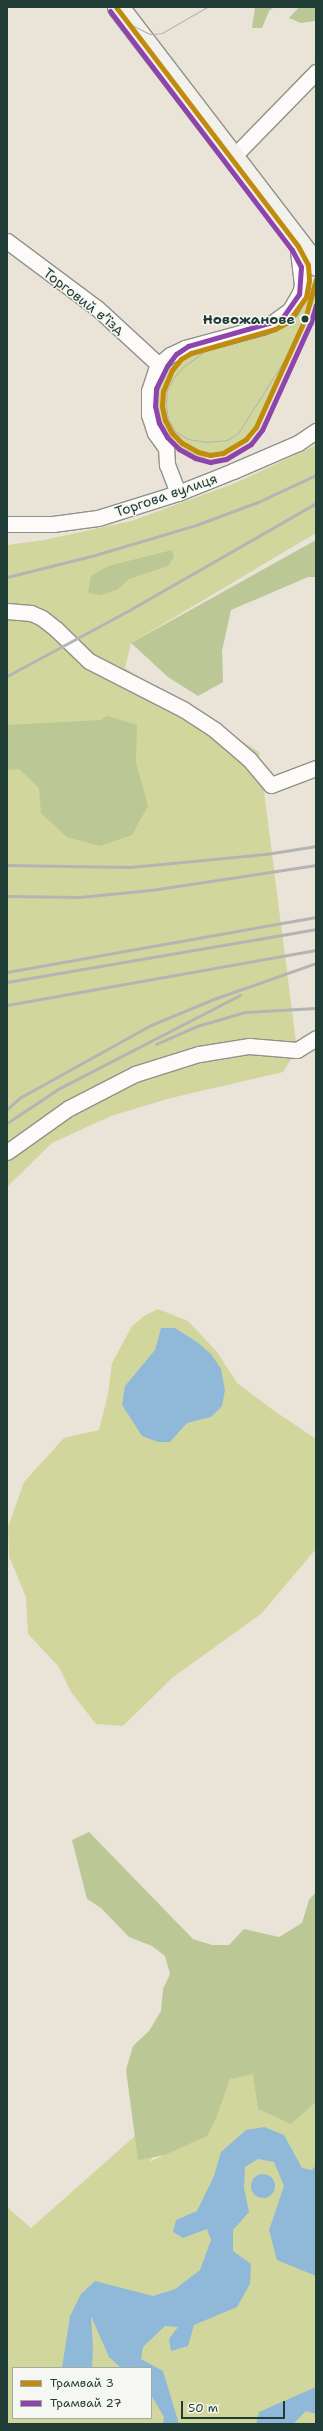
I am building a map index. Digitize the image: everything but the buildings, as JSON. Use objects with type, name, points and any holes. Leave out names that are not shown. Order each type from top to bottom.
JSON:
[{"type":"street","points":[[118,7],[316,265]]},
{"type":"street","points":[[233,157],[316,72]]},
{"type":"street","points":[[178,493],[167,465],[166,448],[155,433],[149,415],[149,391],[158,364],[170,355],[200,342],[262,327],[272,323],[290,310],[300,293],[302,285],[296,237]]},
{"type":"street","name":"Торговий в’їзд","points":[[7,241],[97,308],[158,364]]},
{"type":"street","name":"Торгова вулиця","points":[[9,525],[53,524],[98,518],[178,493],[298,443],[316,431]]},
{"type":"street","points":[[7,611],[31,613],[42,618],[56,629],[89,661],[183,709],[215,730],[249,759],[271,785],[316,768]]},
{"type":"street","points":[[7,1152],[69,1108],[135,1074],[199,1054],[249,1046],[297,1050],[316,1038]]},
{"type":"green space","points":[[255,7],[274,7],[269,11],[262,28],[252,28]]},
{"type":"green space","points":[[299,7],[316,7],[315,21],[301,23],[289,18]]},
{"type":"green space","points":[[301,271],[316,287],[316,299],[287,356],[256,427],[237,447],[224,455],[212,458],[196,458],[167,446],[149,391],[157,366],[284,315]]},
{"type":"green space","points":[[316,445],[316,533],[131,643],[125,668],[259,752],[297,1050],[283,1072],[171,1098],[111,1116],[52,1143],[7,1187],[7,545],[44,540],[131,521],[233,484]]},
{"type":"green space","points":[[316,540],[316,577],[308,577],[231,610],[222,651],[223,682],[198,696],[168,677],[131,643]]},
{"type":"green space","points":[[172,550],[174,557],[168,566],[129,579],[117,590],[100,595],[88,593],[91,576],[108,566]]},
{"type":"green space","points":[[107,716],[137,725],[136,762],[148,806],[132,835],[100,846],[67,837],[41,813],[39,788],[19,769],[7,770],[7,725],[101,720]]},
{"type":"green space","points":[[158,1309],[188,1321],[217,1352],[237,1383],[273,1410],[316,1439],[316,1549],[261,1614],[172,1678],[123,1726],[96,1724],[71,1692],[59,1667],[28,1634],[26,1597],[9,1556],[8,1527],[24,1482],[64,1438],[99,1430],[108,1394],[112,1363],[132,1326],[144,1316]]},
{"type":"green space","points":[[89,1832],[193,1939],[212,1945],[229,1945],[244,1929],[279,1937],[302,1923],[309,1900],[316,1892],[316,2102],[291,2124],[258,2109],[253,2074],[230,2079],[216,2118],[207,2136],[165,2155],[138,2160],[126,2070],[133,2046],[149,2031],[161,2011],[163,1989],[170,1974],[165,1956],[152,1946],[129,1937],[101,1908],[87,1899],[72,1840]]},
{"type":"green space","points":[[253,2074],[316,2098],[316,2424],[7,2424],[7,2207],[31,2228],[135,2136],[153,2157],[149,2162],[206,2136],[230,2079],[241,2075]]},
{"type":"water","points":[[161,1328],[175,1328],[197,1342],[211,1354],[221,1369],[225,1390],[222,1406],[211,1417],[187,1423],[170,1442],[158,1442],[142,1436],[122,1405],[125,1386],[155,1350]]},
{"type":"water","points":[[264,2127],[284,2135],[302,2168],[312,2170],[316,2165],[316,2276],[277,2260],[269,2230],[284,2186],[274,2162],[258,2159],[245,2167],[244,2188],[249,2212],[233,2230],[233,2251],[251,2264],[250,2284],[237,2307],[194,2325],[188,2346],[171,2351],[169,2339],[178,2327],[165,2326],[143,2347],[141,2359],[163,2371],[179,2424],[163,2424],[164,2417],[152,2397],[152,2367],[120,2367],[109,2357],[91,2316],[93,2347],[92,2367],[62,2367],[70,2316],[81,2294],[95,2281],[153,2296],[175,2289],[200,2270],[211,2240],[207,2229],[183,2238],[173,2232],[176,2220],[197,2211],[214,2176],[221,2152],[246,2130]]},
{"type":"water","points":[[263,2174],[271,2178],[275,2186],[271,2194],[263,2198],[255,2194],[251,2186],[255,2178]]},
{"type":"water","points":[[316,2387],[316,2414],[306,2411],[293,2424],[256,2424],[259,2412]]},
{"type":"tram line","name":"3","points":[[116,7],[298,246],[308,265],[309,280],[306,297],[288,322],[275,329],[191,353],[181,359],[172,370],[163,391],[162,406],[165,420],[172,433],[182,443],[198,452],[210,455],[223,453],[246,439],[256,427],[305,319],[316,279]]},
{"type":"tram line","points":[[126,22],[150,34],[162,33],[207,7]]},
{"type":"tram line","name":"27","points":[[110,11],[292,250],[301,267],[299,294],[283,317],[272,322],[188,346],[176,354],[167,366],[156,389],[155,406],[159,423],[167,437],[179,449],[195,458],[210,462],[226,459],[251,444],[262,430],[311,322],[316,305]]},
{"type":"tram line","points":[[209,348],[183,367],[174,377],[167,390],[166,405],[168,419],[175,431],[188,439],[207,442],[227,440],[238,433],[292,348]]},
{"type":"railway","points":[[7,577],[95,555],[196,525],[258,502],[316,475]]},
{"type":"railway","points":[[7,676],[126,612],[316,503]]},
{"type":"railway","points":[[7,865],[130,867],[266,854],[316,846]]},
{"type":"railway","points":[[7,896],[79,897],[151,890],[316,865]]},
{"type":"railway","points":[[7,972],[316,917]]},
{"type":"railway","points":[[7,982],[316,929]]},
{"type":"railway","points":[[7,1005],[316,950]]},
{"type":"railway","points":[[7,1109],[21,1097],[151,1025],[211,1000],[316,963]]},
{"type":"railway","points":[[7,1123],[58,1089],[240,995]]},
{"type":"railway","points":[[156,1044],[197,1026],[245,1012],[316,1008]]},
{"type":"place","name":"Новожанове","points":[[305,319]]}]
